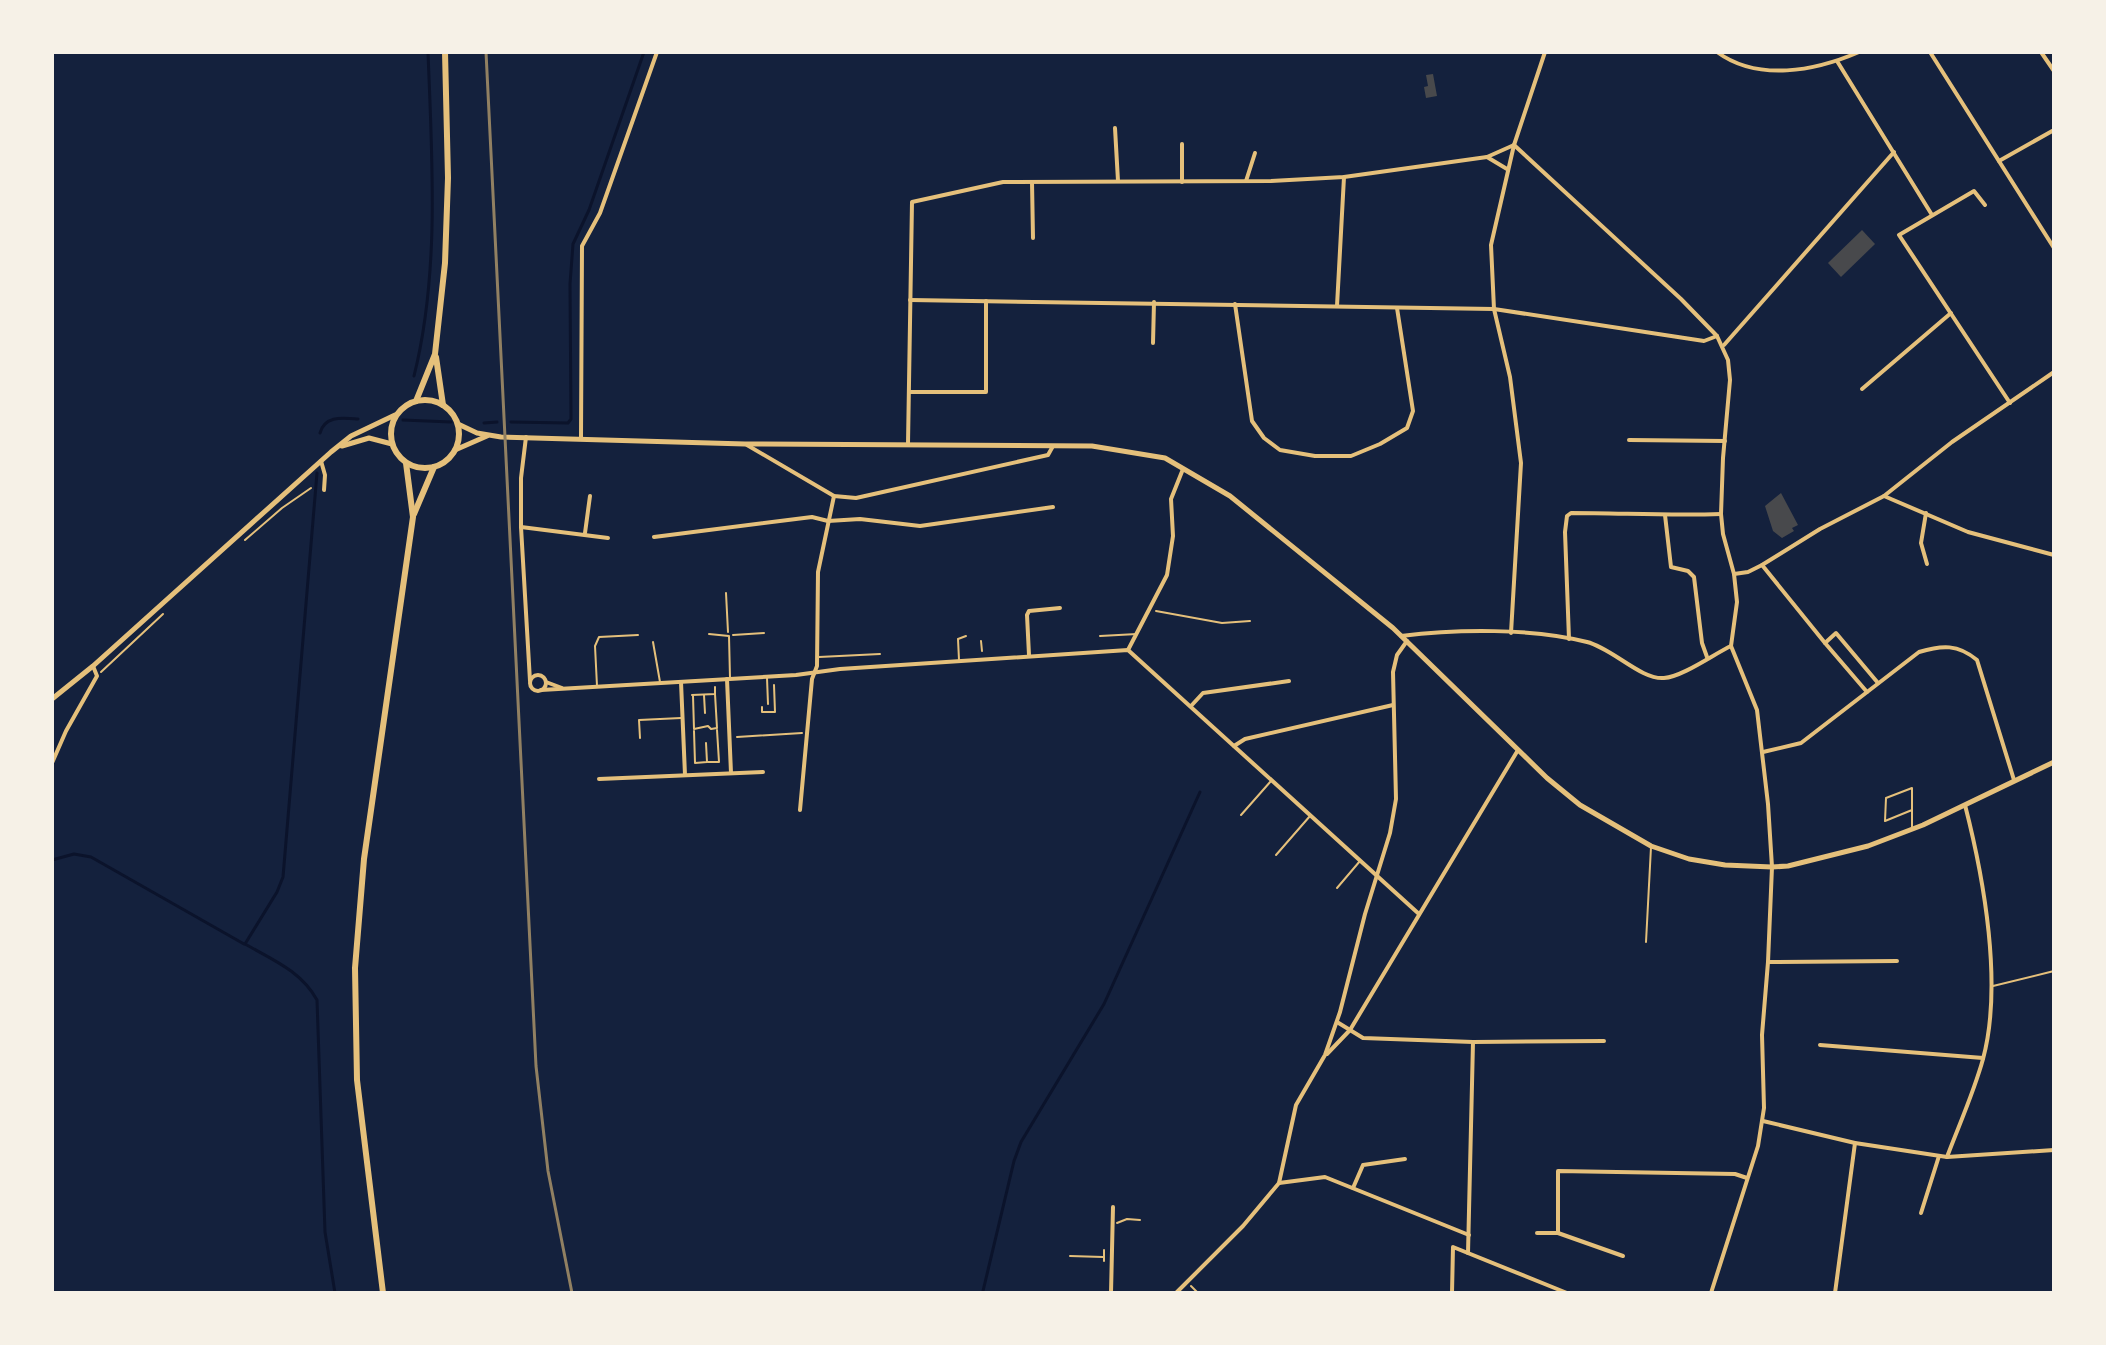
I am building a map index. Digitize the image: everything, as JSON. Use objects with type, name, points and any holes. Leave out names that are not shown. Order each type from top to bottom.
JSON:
[{"type":"main road","points":[[443,405],[435,354],[448,204],[445,52]]},
{"type":"main road","points":[[416,401],[435,354]]},
{"type":"main road","points":[[406,463],[424,468],[434,467],[455,450],[458,424],[443,405],[435,401],[416,401],[395,415],[391,424],[392,444],[406,463],[413,517]]},
{"type":"main road","points":[[383,1293],[357,1080],[355,968],[364,859],[413,517],[434,467]]},
{"type":"street","points":[[581,438],[582,246],[600,213],[657,52]]},
{"type":"street","points":[[1511,633],[1521,463],[1510,377],[1494,309],[1491,245],[1507,169],[1545,52]]},
{"type":"street","points":[[1717,52],[1742,66],[1760,70],[1792,70],[1837,61],[1859,52]]},
{"type":"street","points":[[1930,52],[2054,248]]},
{"type":"street","points":[[2041,52],[2054,71]]},
{"type":"street","points":[[1837,61],[1932,215]]},
{"type":"street","points":[[1115,128],[1118,181]]},
{"type":"street","points":[[1999,161],[2054,130]]},
{"type":"street","points":[[1182,144],[1182,182]]},
{"type":"street","points":[[908,444],[912,202],[1003,182],[1245,182],[1344,177],[1487,157],[1514,145]]},
{"type":"street","points":[[1514,145],[1681,299],[1724,345],[1730,380],[1721,514],[1737,602],[1731,646],[1757,710],[1772,867],[1762,1035],[1763,1121],[1711,1293]]},
{"type":"street","points":[[1724,345],[1894,152]]},
{"type":"street","points":[[1245,182],[1255,153]]},
{"type":"street","points":[[1487,157],[1507,169]]},
{"type":"street","points":[[1337,307],[1344,177]]},
{"type":"street","points":[[1032,182],[1033,238]]},
{"type":"street","points":[[1985,205],[1974,191],[1899,235],[2010,403]]},
{"type":"street","points":[[910,300],[1494,309],[1704,341],[1717,336]]},
{"type":"street","points":[[909,392],[986,392],[986,301]]},
{"type":"street","points":[[1153,343],[1154,302]]},
{"type":"street","points":[[1235,304],[1252,421],[1264,438],[1280,450],[1315,456],[1351,456],[1407,428],[1413,411],[1397,308]]},
{"type":"street","points":[[1862,389],[1951,313]]},
{"type":"street","points":[[1734,574],[1762,565],[1820,529],[1884,496],[1952,442],[2054,372]]},
{"type":"street","points":[[52,699],[351,436],[395,415]]},
{"type":"street","points":[[458,424],[489,436],[745,444],[1092,446],[1165,458],[1230,496],[1404,638],[1518,750],[1580,805],[1615,828],[1651,846],[1689,859],[1725,865],[1788,866],[1868,846],[1912,829],[2054,762]]},
{"type":"street","points":[[455,450],[489,436]]},
{"type":"street","points":[[526,437],[521,478],[521,527],[530,681],[534,690],[547,692],[1128,650],[1419,914]]},
{"type":"street","points":[[338,447],[369,438],[392,444]]},
{"type":"street","points":[[1629,440],[1725,441]]},
{"type":"street","points":[[745,444],[834,496],[856,498],[1048,455],[1053,446]]},
{"type":"street","points":[[321,461],[325,475],[324,490]]},
{"type":"street","points":[[1128,650],[1167,575],[1173,536],[1171,499],[1183,469]]},
{"type":"street","points":[[584,535],[590,496]]},
{"type":"street","points":[[800,810],[812,679],[818,657],[818,572],[834,496]]},
{"type":"street","points":[[1884,496],[1968,532],[2054,555]]},
{"type":"street","points":[[654,537],[812,517],[828,521],[860,519],[920,526],[1053,507]]},
{"type":"street","points":[[1569,639],[1567,516],[1571,513],[1721,514]]},
{"type":"street","points":[[1926,513],[1921,543],[1927,564]]},
{"type":"street","points":[[1665,515],[1671,567],[1688,571],[1694,577],[1702,643],[1707,657]]},
{"type":"street","points":[[521,527],[608,538]]},
{"type":"street","points":[[1762,565],[1867,692]]},
{"type":"street","points":[[1029,655],[1029,611],[1060,608]]},
{"type":"street","points":[[1404,638],[1428,632],[1511,633],[1569,639],[1608,650],[1654,678],[1667,679],[1731,646]]},
{"type":"street","points":[[1825,643],[1836,633],[1878,683]]},
{"type":"street","points":[[1176,1293],[1243,1226],[1279,1183],[1296,1105],[1325,1055],[1337,1022],[1365,914],[1378,877],[1396,799],[1393,705],[1396,658],[1404,638]]},
{"type":"street","points":[[1763,752],[1801,743],[1919,652],[1933,648],[1963,648],[1977,660],[2014,781]]},
{"type":"street","points":[[52,763],[97,676],[93,666]]},
{"type":"street","points":[[530,681],[537,674],[543,676],[546,682],[564,689]]},
{"type":"street","points":[[728,679],[731,773]]},
{"type":"street","points":[[1191,706],[1203,693],[1289,681]]},
{"type":"street","points":[[541,690],[546,682]]},
{"type":"street","points":[[681,682],[685,775]]},
{"type":"street","points":[[1234,746],[1256,736],[1393,705]]},
{"type":"street","points":[[1325,1055],[1340,1044],[1350,1030],[1518,750]]},
{"type":"street","points":[[599,779],[763,772]]},
{"type":"street","points":[[1947,1157],[1983,1058],[1992,986],[1984,892],[1965,805]]},
{"type":"street","points":[[1768,962],[1897,961]]},
{"type":"street","points":[[1337,1022],[1363,1038],[1473,1042],[1604,1041]]},
{"type":"street","points":[[1468,1253],[1473,1042]]},
{"type":"street","points":[[1820,1045],[1983,1058]]},
{"type":"street","points":[[1763,1121],[1855,1143],[1947,1157],[2054,1150]]},
{"type":"street","points":[[1835,1293],[1855,1143]]},
{"type":"street","points":[[1921,1213],[1939,1156]]},
{"type":"street","points":[[1353,1188],[1363,1165],[1405,1159]]},
{"type":"street","points":[[1558,1233],[1558,1171],[1735,1174],[1747,1178]]},
{"type":"street","points":[[1279,1183],[1325,1177],[1469,1235]]},
{"type":"street","points":[[1111,1293],[1113,1207]]},
{"type":"street","points":[[1537,1233],[1558,1233],[1623,1256]]},
{"type":"street","points":[[1452,1293],[1453,1247],[1567,1293]]},
{"type":"lane","points":[[726,593],[728,679]]},
{"type":"lane","points":[[709,634],[728,635]]},
{"type":"lane","points":[[597,687],[595,646],[599,637],[638,635]]},
{"type":"lane","points":[[1100,636],[1138,635]]},
{"type":"lane","points":[[959,660],[958,639],[966,636]]},
{"type":"lane","points":[[653,642],[660,683]]},
{"type":"lane","points":[[818,657],[880,654]]},
{"type":"lane","points":[[767,677],[768,704]]},
{"type":"lane","points":[[640,738],[639,720],[682,718]]},
{"type":"lane","points":[[1241,815],[1272,780]]},
{"type":"lane","points":[[1912,810],[1885,821],[1886,798],[1912,788],[1912,810],[1912,829]]},
{"type":"lane","points":[[1276,855],[1311,815]]},
{"type":"lane","points":[[1646,942],[1651,846]]},
{"type":"lane","points":[[1337,888],[1361,860]]},
{"type":"lane","points":[[1992,986],[2054,971]]},
{"type":"path","points":[[237,547],[282,508],[311,488]]},
{"type":"path","points":[[97,676],[171,606]]},
{"type":"path","points":[[1150,610],[1222,623],[1250,621]]},
{"type":"path","points":[[728,635],[764,633]]},
{"type":"path","points":[[981,641],[983,659]]},
{"type":"path","points":[[715,686],[719,762],[695,763],[692,695],[715,694]]},
{"type":"path","points":[[704,694],[705,713]]},
{"type":"path","points":[[694,729],[717,728]]},
{"type":"path","points":[[730,738],[807,733]]},
{"type":"path","points":[[706,743],[707,762]]},
{"type":"path","points":[[1112,1223],[1140,1220]]},
{"type":"path","points":[[1070,1256],[1104,1257]]},
{"type":"path","points":[[1187,1282],[1198,1293]]},
{"type":"building","points":[[1433,74],[1437,96],[1426,98],[1426,75]]},
{"type":"building","points":[[1862,230],[1875,244],[1841,277],[1828,263]]},
{"type":"building","points":[[1781,493],[1798,525],[1782,538],[1773,531],[1765,506]]},
{"type":"waterway","points":[[414,376],[428,297],[431,256],[428,52]]},
{"type":"waterway","points":[[511,422],[568,423],[571,419],[570,284],[573,244],[589,210],[644,52]]},
{"type":"waterway","points":[[320,433],[330,420],[358,419]]},
{"type":"waterway","points":[[403,420],[451,422]]},
{"type":"waterway","points":[[484,423],[497,422]]},
{"type":"waterway","points":[[317,473],[283,877],[245,944],[295,974],[317,1000],[325,1232],[335,1293]]},
{"type":"waterway","points":[[983,1291],[1021,1142],[1104,1004],[1200,792]]},
{"type":"waterway","points":[[52,860],[74,854],[91,857],[244,944]]},
{"type":"railway","points":[[486,52],[536,1066],[548,1171],[572,1293]]}]
